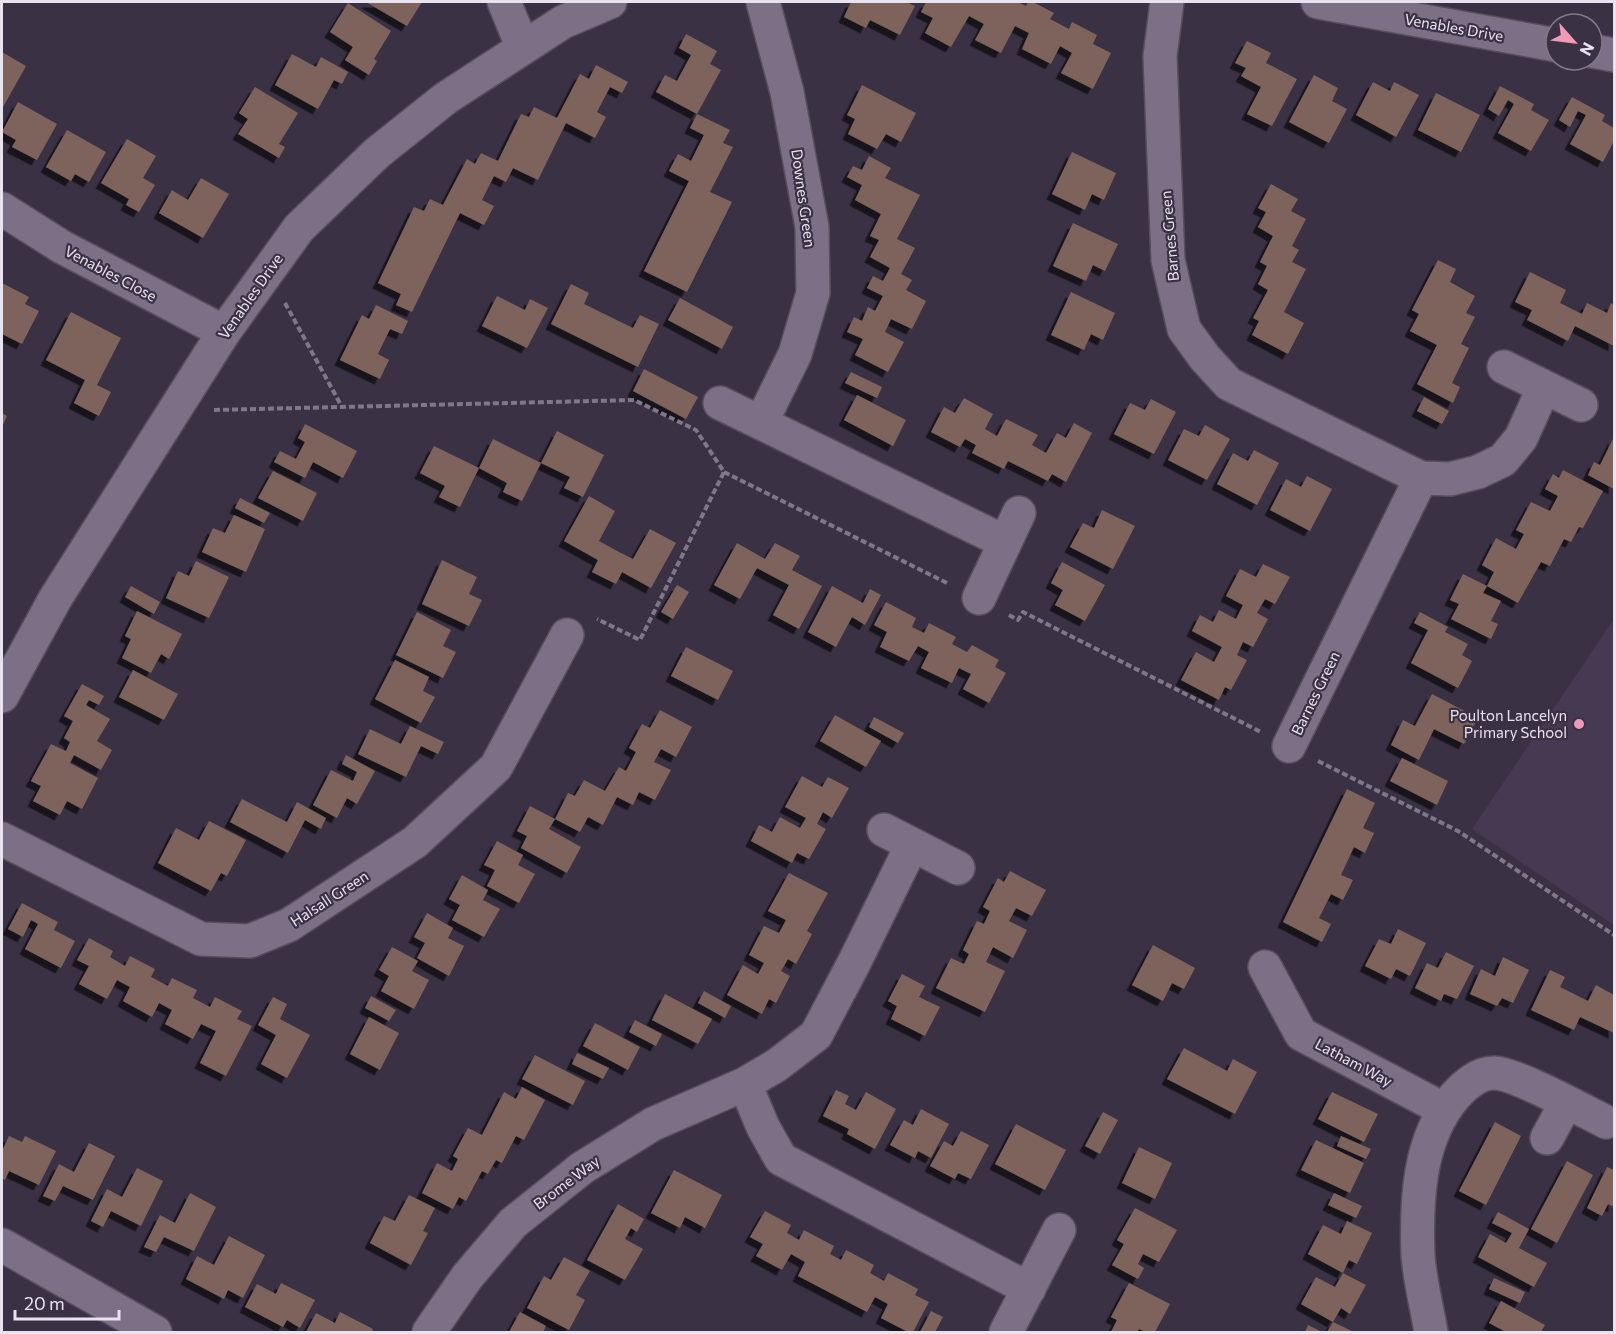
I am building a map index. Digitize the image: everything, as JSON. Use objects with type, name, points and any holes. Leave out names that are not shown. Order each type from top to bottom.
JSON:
[{"type":"street","points":[[504,2],[523,48]]},
{"type":"street","name":"Venables Drive","points":[[2,696],[55,600],[224,332],[299,228],[377,153],[446,98],[563,22],[610,2]]},
{"type":"street","name":"Downes Green","points":[[761,423],[795,354],[813,293],[810,216],[787,92],[763,2]]},
{"type":"street","name":"Barnes Green","points":[[1167,2],[1160,56],[1168,260],[1184,329],[1205,358],[1229,384],[1421,478],[1450,479],[1478,472],[1503,460],[1521,438],[1544,387]]},
{"type":"street","name":"Venables Drive","points":[[1318,2],[1378,7],[1544,42]]},
{"type":"street","name":"Venables Close","points":[[2,209],[62,247],[224,332]]},
{"type":"street","points":[[1504,367],[1581,405]]},
{"type":"street","points":[[720,403],[1005,542]]},
{"type":"street","name":"Barnes Green","points":[[1289,746],[1421,478]]},
{"type":"street","points":[[979,598],[1019,513]]},
{"type":"street","name":"Halsall Green","points":[[2,839],[201,939],[250,941],[289,925],[415,842],[496,767],[567,635]]},
{"type":"street","name":"Brome Way","points":[[429,1332],[467,1276],[513,1223],[582,1168],[653,1124],[744,1084],[777,1065],[816,1035],[854,963],[898,838],[958,868]]},
{"type":"street","name":"Latham Way","points":[[1265,967],[1301,1034],[1443,1109]]},
{"type":"street","points":[[1431,1332],[1418,1258],[1419,1191],[1428,1143],[1443,1109],[1475,1078],[1494,1073],[1519,1080],[1606,1122]]},
{"type":"street","points":[[744,1084],[763,1127],[781,1159],[1029,1289]]},
{"type":"street","points":[[1546,1138],[1566,1103]]},
{"type":"street","points":[[1006,1332],[1059,1230]]},
{"type":"street","points":[[2,1245],[155,1332]]},
{"type":"path","points":[[267,271],[342,406]]},
{"type":"path","points":[[174,411],[633,400],[696,430],[724,472],[979,598],[1018,620],[1023,612],[1458,831],[1614,935]]},
{"type":"path","points":[[567,635],[579,609],[640,640],[724,472]]},
{"type":"shaded area","name":"Poulton Lancelyn Primary School","points":[[1614,619],[1614,925],[1472,829]]},
{"type":"building","points":[[366,2],[422,2],[407,26]]},
{"type":"building","points":[[851,2],[906,2],[915,6],[900,35],[870,20],[866,28],[844,17]]},
{"type":"building","points":[[926,2],[1018,2],[1026,6],[1028,2],[1033,2],[1054,13],[1050,19],[1069,29],[1072,22],[1097,35],[1093,44],[1111,53],[1093,89],[1061,73],[1072,53],[1060,46],[1051,64],[1022,49],[1029,33],[1015,26],[1001,53],[975,40],[984,24],[969,16],[951,47],[925,33],[933,18],[921,12]]},
{"type":"building","points":[[348,3],[391,31],[374,59],[377,61],[369,75],[345,60],[353,47],[330,32]]},
{"type":"building","points":[[686,34],[717,51],[710,64],[721,70],[697,114],[656,92],[665,75],[677,81],[691,55],[679,48]]},
{"type":"building","points":[[1247,41],[1271,53],[1266,63],[1297,79],[1272,126],[1247,114],[1261,87],[1241,76],[1246,68],[1235,63]]},
{"type":"building","points":[[2,52],[26,66],[2,109]]},
{"type":"building","points":[[292,54],[316,67],[321,57],[348,72],[342,84],[334,80],[318,109],[275,85]]},
{"type":"building","points":[[596,65],[628,82],[622,93],[610,87],[597,112],[606,117],[595,138],[566,123],[538,180],[513,168],[506,182],[494,176],[482,200],[494,206],[484,225],[460,213],[412,312],[396,305],[401,294],[378,283],[414,207],[424,211],[430,199],[443,205],[467,159],[475,164],[481,153],[498,161],[521,114],[529,117],[534,107],[557,118],[580,74],[589,79]]},
{"type":"building","points":[[1314,75],[1338,88],[1332,101],[1347,109],[1329,143],[1289,122]]},
{"type":"building","points":[[1373,82],[1390,91],[1394,82],[1419,95],[1396,137],[1356,115]]},
{"type":"building","points":[[862,85],[916,113],[901,142],[886,134],[877,149],[848,134],[855,119],[847,115]]},
{"type":"building","points":[[1500,86],[1534,104],[1531,110],[1549,120],[1531,151],[1498,133],[1514,104],[1508,100],[1499,116],[1488,109]]},
{"type":"building","points":[[255,87],[298,113],[279,144],[285,147],[279,158],[238,134],[248,119],[239,113]]},
{"type":"building","points":[[1436,93],[1480,115],[1461,152],[1418,130]]},
{"type":"building","points":[[1572,97],[1605,115],[1602,121],[1614,128],[1614,141],[1603,162],[1570,144],[1586,115],[1578,111],[1570,127],[1559,120]]},
{"type":"building","points":[[18,102],[57,124],[37,160],[12,147],[16,140],[2,132]]},
{"type":"building","points":[[697,114],[730,130],[723,143],[733,147],[710,192],[732,202],[687,292],[644,271],[689,181],[669,171],[678,154],[691,161],[704,135],[690,128]]},
{"type":"building","points":[[67,130],[106,152],[89,182],[75,174],[71,181],[46,167]]},
{"type":"building","points":[[127,139],[156,156],[143,178],[155,185],[139,212],[126,205],[129,199],[101,183]]},
{"type":"building","points":[[1072,152],[1116,173],[1104,200],[1092,194],[1085,210],[1052,194]]},
{"type":"building","points":[[869,156],[891,168],[885,178],[920,195],[897,239],[915,248],[901,274],[912,280],[906,290],[926,301],[912,329],[891,319],[885,332],[904,342],[888,372],[855,355],[863,339],[847,332],[854,317],[862,321],[868,307],[875,311],[883,296],[867,288],[873,276],[883,281],[890,268],[870,257],[879,240],[870,236],[881,214],[855,200],[862,185],[847,177],[853,166],[862,170]]},
{"type":"building","points":[[201,178],[229,194],[203,238],[159,213],[172,190],[188,200]]},
{"type":"building","points":[[1271,184],[1298,199],[1291,211],[1306,219],[1292,246],[1299,250],[1292,262],[1306,269],[1284,312],[1304,323],[1288,354],[1252,335],[1259,321],[1253,318],[1268,290],[1258,284],[1267,266],[1260,262],[1273,236],[1258,227],[1266,212],[1258,208]]},
{"type":"building","points":[[1073,223],[1118,244],[1105,271],[1093,265],[1086,281],[1053,266]]},
{"type":"building","points":[[1438,260],[1456,269],[1450,282],[1475,296],[1466,313],[1475,317],[1461,344],[1469,348],[1452,383],[1460,387],[1453,403],[1417,384],[1437,345],[1410,331],[1419,314],[1412,310]]},
{"type":"building","points":[[1530,272],[1566,290],[1560,303],[1582,314],[1587,303],[1607,313],[1611,303],[1614,305],[1614,346],[1575,326],[1568,341],[1527,320],[1532,310],[1515,302]]},
{"type":"building","points":[[2,283],[29,297],[25,304],[39,311],[22,344],[2,334]]},
{"type":"building","points":[[571,284],[589,293],[584,304],[633,328],[640,315],[659,324],[638,367],[551,324]]},
{"type":"building","points":[[1071,292],[1115,313],[1103,340],[1091,334],[1084,350],[1051,335]]},
{"type":"building","points":[[497,296],[525,310],[530,299],[548,308],[527,348],[482,326]]},
{"type":"building","points":[[680,298],[733,327],[722,349],[668,320]]},
{"type":"building","points":[[376,305],[408,321],[402,334],[390,329],[378,354],[389,360],[380,379],[340,360],[362,315],[369,319]]},
{"type":"building","points":[[71,312],[121,338],[97,385],[111,392],[99,416],[74,403],[85,380],[46,360]]},
{"type":"building","points":[[644,369],[698,397],[686,419],[633,391]]},
{"type":"building","points":[[851,372],[882,387],[877,398],[845,383]]},
{"type":"building","points":[[857,395],[906,420],[893,446],[844,420]]},
{"type":"building","points":[[1424,397],[1449,411],[1442,424],[1417,411]]},
{"type":"building","points":[[964,398],[993,414],[985,429],[997,436],[1006,419],[1038,435],[1032,445],[1046,453],[1057,433],[1066,438],[1074,423],[1092,433],[1066,482],[1052,474],[1048,481],[1008,461],[1004,469],[972,453],[976,445],[965,439],[960,447],[931,432],[944,407],[955,413]]},
{"type":"building","points":[[1151,399],[1176,412],[1154,454],[1114,434],[1130,403],[1145,410]]},
{"type":"building","points":[[2,413],[7,416],[2,427]]},
{"type":"building","points":[[305,424],[357,451],[343,478],[313,462],[305,478],[274,462],[280,451],[296,459],[305,442],[298,438]]},
{"type":"building","points":[[1205,425],[1230,439],[1207,480],[1168,460],[1184,429],[1199,436]]},
{"type":"building","points":[[557,431],[604,455],[583,497],[564,488],[570,477],[541,463]]},
{"type":"building","points":[[1614,437],[1614,489],[1588,475],[1594,462],[1600,465]]},
{"type":"building","points":[[493,439],[541,463],[522,501],[503,492],[507,483],[479,468]]},
{"type":"building","points":[[434,446],[479,468],[460,507],[439,497],[445,486],[420,473]]},
{"type":"building","points":[[1254,450],[1279,463],[1257,505],[1217,484],[1233,453],[1248,461]]},
{"type":"building","points":[[1563,470],[1603,491],[1583,528],[1579,527],[1571,542],[1564,539],[1550,566],[1541,562],[1518,603],[1487,586],[1494,572],[1482,565],[1496,538],[1516,549],[1524,534],[1516,530],[1531,502],[1550,511],[1558,496],[1545,489],[1553,474],[1559,478]]},
{"type":"building","points":[[273,471],[317,493],[303,521],[258,498]]},
{"type":"building","points":[[1307,476],[1332,489],[1310,531],[1270,510],[1286,479],[1301,487]]},
{"type":"building","points":[[589,496],[615,511],[599,541],[619,552],[633,559],[650,529],[676,543],[651,588],[622,572],[616,584],[592,572],[598,560],[564,541]]},
{"type":"building","points":[[240,498],[270,513],[264,523],[235,508]]},
{"type":"building","points":[[1102,510],[1135,526],[1113,569],[1070,547],[1083,523],[1094,528]]},
{"type":"building","points":[[234,515],[265,529],[246,572],[202,552],[213,528],[225,533]]},
{"type":"building","points":[[737,543],[765,559],[775,543],[800,556],[792,570],[822,586],[799,629],[773,615],[789,585],[757,568],[740,599],[714,585]]},
{"type":"building","points":[[442,560],[477,577],[469,594],[482,600],[469,626],[422,604]]},
{"type":"building","points":[[196,561],[229,577],[209,618],[166,598],[178,571],[189,576]]},
{"type":"building","points":[[1062,562],[1105,585],[1085,621],[1055,605],[1063,590],[1051,583]]},
{"type":"building","points":[[1263,564],[1290,577],[1275,604],[1265,599],[1257,613],[1268,619],[1253,647],[1243,642],[1237,655],[1247,660],[1231,690],[1225,687],[1219,700],[1181,680],[1196,652],[1214,662],[1222,647],[1192,631],[1200,615],[1213,622],[1219,610],[1236,619],[1243,605],[1226,596],[1240,569],[1256,577]]},
{"type":"building","points":[[1463,574],[1487,586],[1483,593],[1501,601],[1491,621],[1498,624],[1491,639],[1451,619],[1459,604],[1450,600]]},
{"type":"building","points":[[677,585],[689,592],[673,619],[661,612]]},
{"type":"building","points":[[131,586],[160,602],[154,614],[125,597]]},
{"type":"building","points":[[832,586],[863,603],[870,589],[881,595],[865,625],[852,617],[836,647],[808,632]]},
{"type":"building","points":[[886,602],[916,618],[912,627],[924,633],[929,623],[956,637],[952,644],[967,652],[972,645],[999,660],[995,667],[1006,673],[989,703],[963,689],[971,674],[959,668],[952,683],[921,668],[929,652],[918,646],[909,661],[880,647],[887,632],[874,625]]},
{"type":"building","points":[[137,611],[182,634],[169,659],[161,654],[151,673],[122,658],[131,639],[125,636]]},
{"type":"building","points":[[417,612],[451,630],[443,646],[456,652],[443,678],[396,655]]},
{"type":"building","points":[[1420,612],[1448,627],[1445,632],[1468,644],[1462,655],[1472,661],[1458,688],[1411,663],[1428,630],[1414,623]]},
{"type":"building","points":[[686,647],[733,671],[718,700],[671,676]]},
{"type":"building","points":[[395,660],[429,677],[423,691],[435,697],[421,723],[375,699]]},
{"type":"building","points":[[133,670],[178,694],[164,720],[119,697]]},
{"type":"building","points":[[82,684],[104,696],[99,705],[89,700],[86,705],[110,719],[97,741],[112,750],[101,770],[74,755],[70,763],[98,778],[82,809],[67,801],[60,815],[33,801],[41,786],[31,781],[51,744],[66,751],[70,742],[64,738],[73,721],[64,716]]},
{"type":"building","points":[[1432,694],[1478,718],[1464,744],[1434,729],[1419,760],[1391,745],[1403,720],[1415,726]]},
{"type":"building","points":[[660,710],[692,727],[676,757],[661,749],[654,762],[671,770],[655,800],[639,792],[633,805],[617,797],[603,825],[588,817],[580,832],[555,819],[568,793],[575,796],[584,780],[605,791],[619,767],[626,771],[636,752],[629,748],[642,724],[650,728]]},
{"type":"building","points":[[835,715],[881,741],[866,767],[820,741]]},
{"type":"building","points":[[874,717],[904,733],[898,743],[869,727]]},
{"type":"building","points":[[410,726],[444,742],[438,754],[421,746],[406,777],[358,754],[370,729],[401,744]]},
{"type":"building","points":[[346,755],[375,771],[357,804],[347,798],[337,818],[313,805],[331,770],[353,781],[357,772],[342,764]]},
{"type":"building","points":[[1402,758],[1448,781],[1437,805],[1390,781]]},
{"type":"building","points":[[802,776],[822,787],[828,777],[849,788],[832,818],[823,812],[817,824],[826,829],[809,859],[797,853],[792,863],[751,841],[759,825],[772,832],[780,817],[800,828],[806,818],[785,807]]},
{"type":"building","points":[[1347,789],[1375,803],[1363,828],[1374,833],[1365,853],[1354,847],[1341,875],[1353,880],[1343,900],[1331,894],[1319,918],[1331,924],[1322,942],[1283,922]]},
{"type":"building","points":[[242,799],[287,822],[297,802],[326,818],[321,829],[305,820],[288,853],[230,822]]},
{"type":"building","points":[[530,806],[555,819],[549,829],[581,847],[567,873],[521,848],[527,836],[517,831]]},
{"type":"building","points":[[209,821],[246,840],[227,876],[221,873],[211,891],[158,863],[176,828],[199,840]]},
{"type":"building","points":[[497,841],[523,855],[518,865],[535,874],[519,903],[487,886],[495,870],[484,865]]},
{"type":"building","points":[[1010,871],[1046,890],[1032,916],[1016,908],[1009,921],[1027,930],[1013,958],[993,947],[986,962],[1005,971],[985,1012],[936,988],[951,958],[964,964],[969,954],[963,950],[977,921],[984,924],[990,911],[983,907],[998,878],[1004,882]]},
{"type":"building","points":[[789,873],[828,893],[807,931],[812,934],[796,964],[788,959],[781,971],[790,976],[776,1003],[769,999],[762,1014],[727,995],[743,965],[758,974],[764,963],[749,955],[764,926],[779,933],[786,920],[768,911]]},
{"type":"building","points":[[462,875],[488,890],[483,900],[500,909],[484,937],[452,920],[460,905],[449,899]]},
{"type":"building","points":[[22,903],[58,922],[54,930],[75,941],[61,968],[25,949],[38,924],[31,920],[23,937],[8,929]]},
{"type":"building","points":[[427,913],[453,928],[448,938],[464,946],[449,976],[417,958],[425,943],[414,937]]},
{"type":"building","points":[[1398,929],[1426,943],[1410,976],[1396,969],[1391,979],[1365,966],[1379,939],[1391,944]]},
{"type":"building","points":[[89,938],[113,951],[110,957],[125,966],[130,956],[155,969],[151,977],[168,986],[172,978],[197,990],[193,998],[210,1007],[215,997],[242,1011],[237,1019],[252,1026],[226,1076],[200,1063],[216,1031],[201,1024],[193,1039],[165,1024],[172,1010],[159,1003],[152,1017],[123,1001],[130,987],[117,980],[107,999],[79,984],[89,966],[77,960]]},
{"type":"building","points":[[1153,945],[1195,968],[1184,989],[1172,983],[1163,1001],[1132,985]]},
{"type":"building","points":[[392,947],[418,961],[412,971],[429,980],[414,1009],[381,991],[389,976],[379,970]]},
{"type":"building","points":[[1446,952],[1474,966],[1457,999],[1444,994],[1441,1001],[1415,988],[1427,963],[1438,968]]},
{"type":"building","points":[[1503,957],[1529,970],[1513,1003],[1502,998],[1497,1006],[1470,994],[1481,969],[1495,976]]},
{"type":"building","points":[[1550,970],[1565,977],[1560,987],[1588,1001],[1596,985],[1614,995],[1614,1033],[1580,1017],[1574,1030],[1531,1010]]},
{"type":"building","points":[[902,974],[925,986],[919,997],[940,1007],[925,1036],[891,1019],[897,1006],[888,1001]]},
{"type":"building","points":[[704,991],[731,1006],[725,1018],[698,1003]]},
{"type":"building","points":[[665,994],[712,1019],[698,1044],[652,1020]]},
{"type":"building","points":[[371,996],[396,1010],[389,1021],[365,1008]]},
{"type":"building","points":[[273,997],[287,1004],[280,1019],[310,1035],[287,1078],[261,1064],[276,1035],[258,1025]]},
{"type":"building","points":[[369,1017],[399,1033],[380,1070],[350,1054]]},
{"type":"building","points":[[635,1020],[662,1034],[656,1046],[629,1032]]},
{"type":"building","points":[[595,1023],[640,1047],[628,1070],[583,1046]]},
{"type":"building","points":[[1184,1048],[1227,1071],[1233,1059],[1257,1072],[1235,1114],[1167,1079]]},
{"type":"building","points":[[577,1053],[609,1068],[603,1079],[572,1064]]},
{"type":"building","points":[[535,1055],[585,1081],[573,1105],[522,1079]]},
{"type":"building","points":[[522,1087],[545,1100],[524,1140],[516,1136],[502,1163],[496,1160],[488,1174],[482,1171],[466,1201],[459,1197],[453,1209],[422,1193],[437,1163],[452,1171],[458,1159],[453,1156],[468,1128],[482,1135],[504,1092],[516,1099]]},
{"type":"building","points":[[836,1090],[849,1096],[845,1104],[856,1110],[866,1092],[896,1109],[875,1149],[847,1134],[849,1129],[823,1116]]},
{"type":"building","points":[[1332,1092],[1378,1114],[1364,1142],[1318,1119]]},
{"type":"building","points":[[921,1109],[949,1124],[931,1158],[918,1151],[915,1158],[890,1145],[904,1120],[913,1125]]},
{"type":"building","points":[[1103,1112],[1118,1120],[1100,1154],[1085,1146]]},
{"type":"building","points":[[1495,1122],[1521,1136],[1486,1205],[1459,1191]]},
{"type":"building","points":[[1016,1124],[1066,1150],[1045,1190],[995,1164]]},
{"type":"building","points":[[961,1131],[989,1145],[971,1179],[958,1173],[955,1179],[930,1166],[944,1141],[953,1146]]},
{"type":"building","points":[[9,1136],[22,1142],[25,1136],[56,1151],[39,1185],[9,1171],[5,1180],[2,1178],[2,1151]]},
{"type":"building","points":[[1341,1136],[1371,1149],[1366,1159],[1337,1146]]},
{"type":"building","points":[[1316,1140],[1364,1163],[1350,1193],[1301,1170]]},
{"type":"building","points":[[89,1143],[115,1156],[93,1200],[63,1186],[55,1201],[43,1196],[59,1164],[74,1172]]},
{"type":"building","points":[[1139,1147],[1172,1163],[1155,1199],[1122,1183]]},
{"type":"building","points":[[1567,1161],[1593,1175],[1557,1243],[1531,1229]]},
{"type":"building","points":[[1607,1167],[1614,1170],[1614,1207],[1608,1204],[1602,1216],[1587,1208]]},
{"type":"building","points":[[137,1168],[163,1181],[141,1226],[111,1211],[103,1227],[91,1221],[107,1189],[122,1197]]},
{"type":"building","points":[[674,1170],[722,1195],[705,1228],[685,1217],[680,1228],[651,1213]]},
{"type":"building","points":[[190,1193],[216,1207],[194,1251],[164,1237],[156,1252],[144,1247],[160,1215],[175,1223]]},
{"type":"building","points":[[1334,1193],[1362,1206],[1356,1218],[1328,1205]]},
{"type":"building","points":[[409,1195],[435,1208],[423,1231],[428,1233],[411,1265],[370,1243],[384,1216],[395,1221]]},
{"type":"building","points":[[618,1204],[644,1219],[637,1232],[631,1228],[625,1239],[643,1249],[625,1280],[587,1260]]},
{"type":"building","points":[[1135,1208],[1177,1230],[1159,1262],[1143,1254],[1138,1264],[1144,1268],[1138,1279],[1112,1265],[1124,1244],[1117,1240]]},
{"type":"building","points":[[765,1211],[791,1225],[787,1233],[799,1240],[804,1230],[834,1246],[830,1254],[841,1260],[846,1250],[874,1265],[870,1273],[884,1281],[888,1273],[918,1289],[915,1295],[929,1302],[913,1332],[908,1332],[881,1318],[888,1304],[875,1297],[867,1312],[798,1276],[805,1262],[791,1254],[782,1270],[756,1256],[763,1244],[750,1237]]},
{"type":"building","points":[[1498,1212],[1529,1229],[1519,1248],[1547,1263],[1534,1287],[1478,1257],[1490,1234],[1506,1243],[1512,1233],[1492,1223]]},
{"type":"building","points":[[1347,1221],[1372,1233],[1357,1264],[1349,1260],[1343,1273],[1308,1254],[1323,1225],[1341,1234]]},
{"type":"building","points":[[229,1236],[265,1255],[243,1298],[228,1290],[224,1299],[186,1279],[197,1256],[214,1265]]},
{"type":"building","points":[[564,1257],[590,1271],[576,1295],[585,1300],[569,1330],[527,1308],[544,1276],[551,1280]]},
{"type":"building","points":[[1343,1273],[1366,1285],[1350,1314],[1341,1308],[1333,1322],[1301,1304],[1316,1277],[1335,1287]]},
{"type":"building","points":[[1494,1278],[1525,1292],[1520,1303],[1489,1289]]},
{"type":"building","points":[[281,1283],[315,1300],[300,1328],[287,1320],[283,1327],[245,1307],[257,1284],[276,1294]]},
{"type":"building","points":[[1129,1283],[1170,1304],[1155,1332],[1139,1329],[1137,1332],[1111,1332],[1117,1320],[1111,1317]]},
{"type":"building","points":[[1501,1301],[1545,1325],[1541,1332],[1506,1332],[1489,1323]]},
{"type":"building","points":[[931,1311],[943,1317],[935,1332],[920,1332]]},
{"type":"building","points":[[340,1312],[373,1329],[372,1332],[306,1332],[316,1313],[335,1323]]},
{"type":"building","points":[[520,1312],[546,1326],[543,1332],[509,1332]]},
{"type":"building","points":[[1333,1322],[1354,1332],[1327,1332]]},
{"type":"building","points":[[1308,1325],[1322,1332],[1305,1332]]},
{"type":"place","name":"Poulton Lancelyn Primary School","points":[[1579,724]]}]
